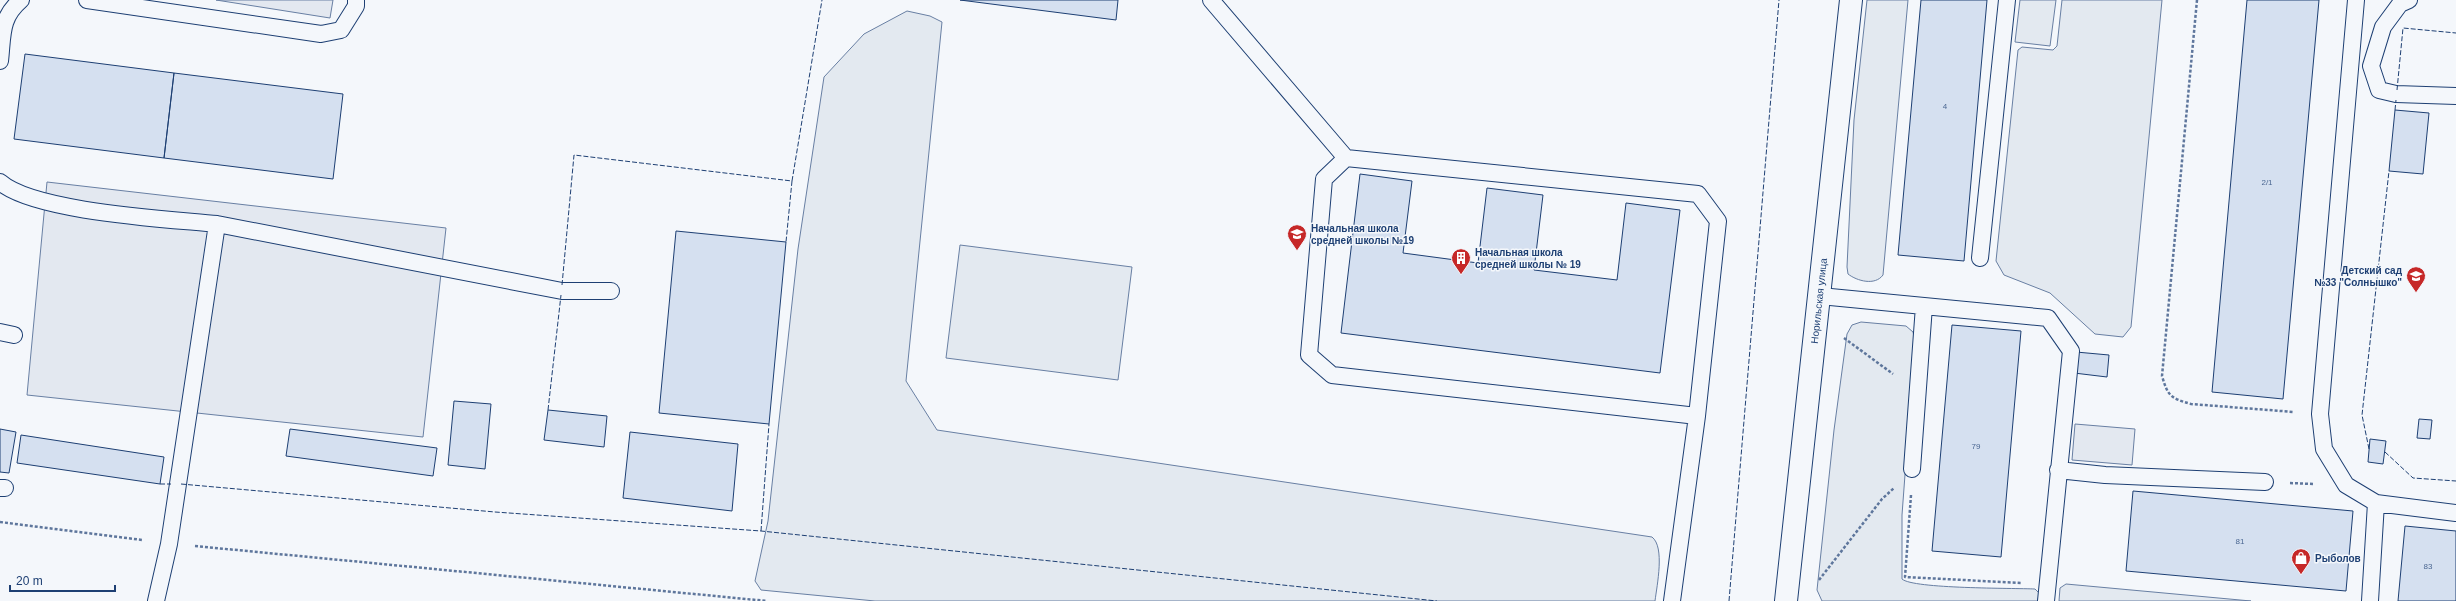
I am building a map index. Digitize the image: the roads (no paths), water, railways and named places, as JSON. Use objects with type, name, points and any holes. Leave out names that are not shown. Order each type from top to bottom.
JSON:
[{"type":"street","name":"Норильская улица","points":[[1786,601],[1818,318],[1851,0]]},
{"type":"lane","points":[[0,61],[5,23],[10,10],[21,0]]},
{"type":"lane","points":[[87,0],[321,34],[341,30],[356,6],[356,0]]},
{"type":"lane","points":[[1211,0],[1346,158],[1698,194],[1718,221],[1697,416],[1672,601]]},
{"type":"lane","points":[[1980,258],[2007,0]]},
{"type":"lane","points":[[2356,0],[2320,414],[2324,449],[2346,485],[2376,503],[2456,513]]},
{"type":"lane","points":[[2409,0],[2400,4],[2383,27],[2371,66],[2379,90],[2396,94],[2456,96]]},
{"type":"lane","points":[[1346,158],[1324,179],[1309,355],[1332,375],[1697,416]]},
{"type":"lane","points":[[0,182],[9,190],[36,199],[93,211],[217,224],[562,291],[611,291]]},
{"type":"lane","points":[[156,601],[169,544],[217,224]]},
{"type":"lane","points":[[1820,296],[2048,318],[2071,351],[2046,601]]},
{"type":"lane","points":[[1912,469],[1924,306]]},
{"type":"lane","points":[[2058,470],[2105,475],[2265,482]]},
{"type":"lane","points":[[2370,601],[2376,503]]},
{"type":"place","name":"Начальная школа средней школы №19","points":[[1297,251]]},
{"type":"place","name":"Начальная школа средней школы № 19","points":[[1461,275]]},
{"type":"place","name":"Детский сад №33 \"Солнышко\"","points":[[2416,293]]},
{"type":"place","name":"Рыболов","points":[[2301,575]]}]
